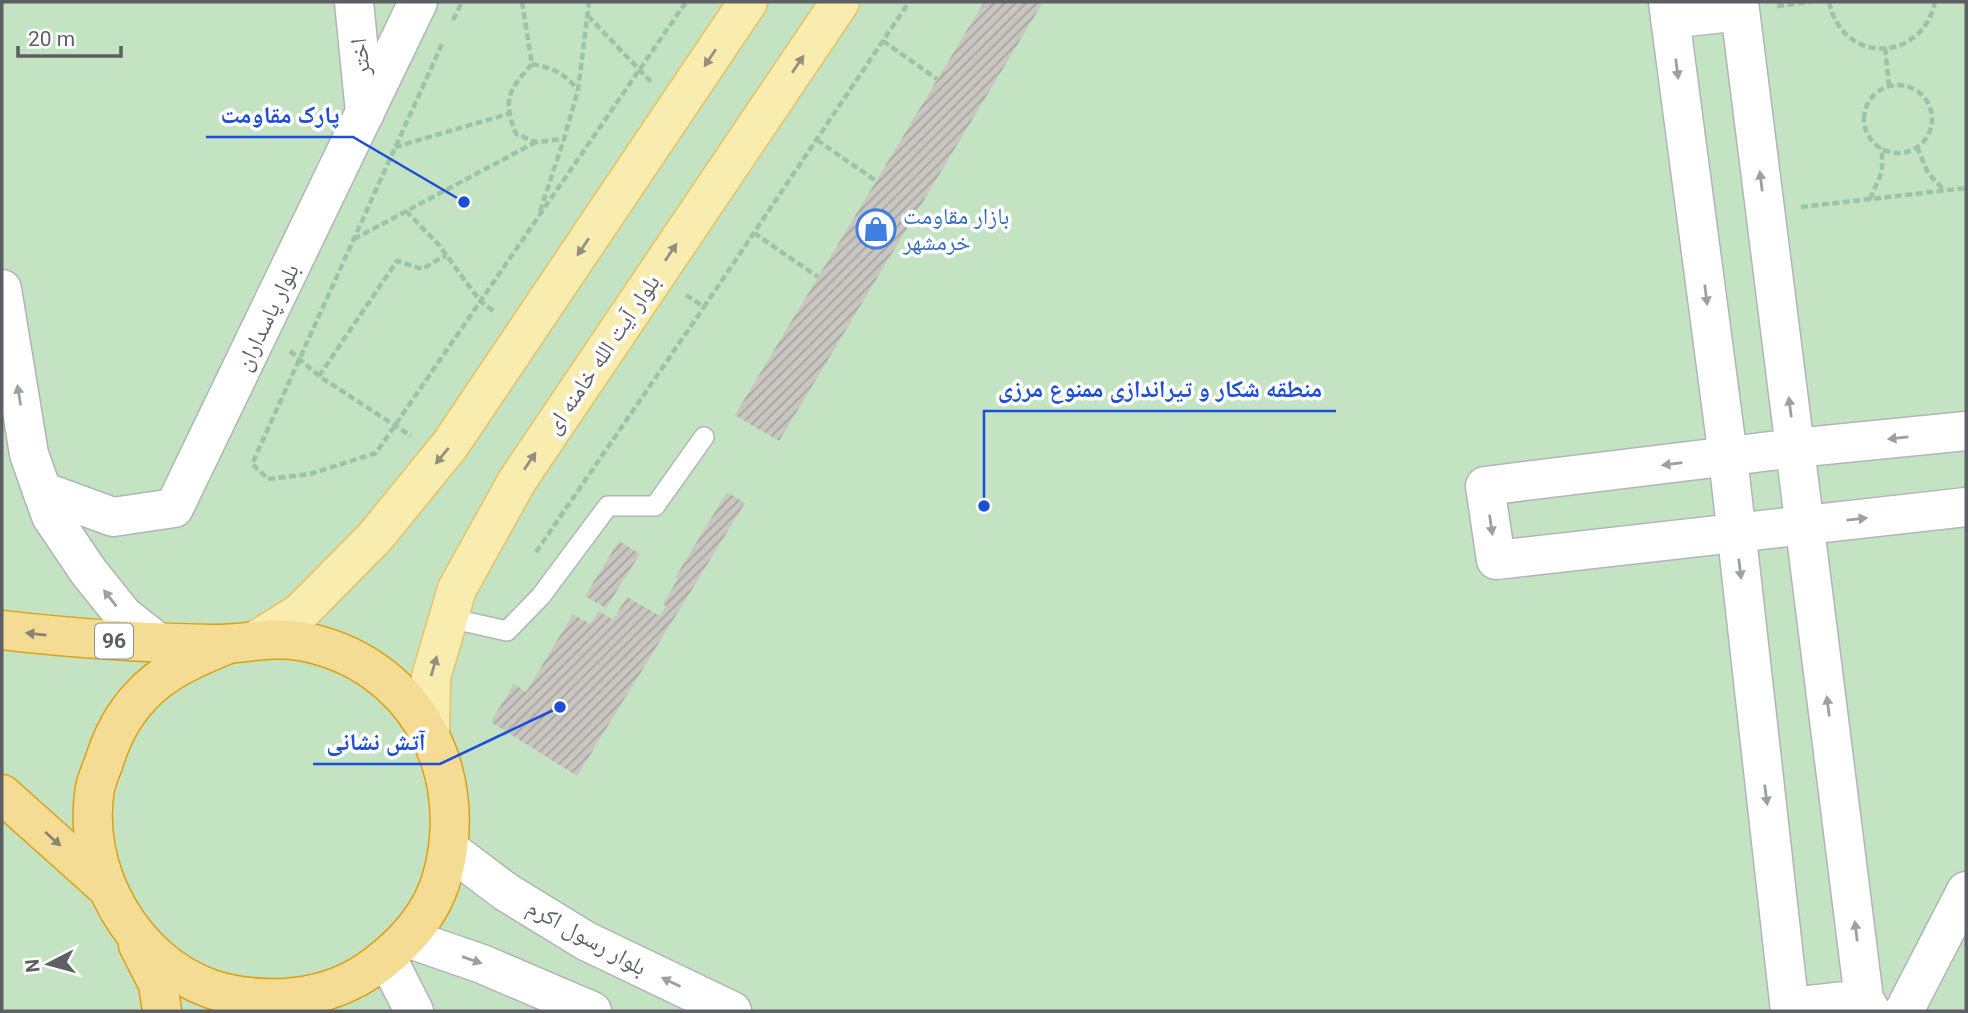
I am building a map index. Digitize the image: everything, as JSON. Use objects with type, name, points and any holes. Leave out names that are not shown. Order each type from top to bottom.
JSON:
[{"type":"highway","name":"96","points":[[2,631],[160,644],[299,641],[339,652],[376,672],[406,700],[430,734],[445,771],[452,810],[449,849],[441,882],[427,912],[397,948],[356,979],[327,1011]]},
{"type":"highway","name":"96","points":[[162,1011],[158,984],[107,888],[94,839],[95,788],[112,739],[140,697],[180,665],[242,642]]},
{"type":"highway","name":"96","points":[[2,794],[107,888]]},
{"type":"highway","name":"96","points":[[131,930],[166,965],[211,989],[259,999],[309,996],[356,979]]},
{"type":"main road","points":[[242,642],[300,613],[375,537],[440,457],[748,2]]},
{"type":"main road","name":"بلوار آیت الله خامنه ای","points":[[430,734],[431,677],[457,589],[517,481],[840,2]]},
{"type":"street","name":"اختر","points":[[354,2],[365,113]]},
{"type":"street","name":"بلوار پاسداران","points":[[42,491],[113,517],[174,508],[418,2]]},
{"type":"street","points":[[1739,6],[1868,1005],[1790,1009],[1728,457],[1669,10],[1739,6]]},
{"type":"street","points":[[2,289],[29,454],[51,516],[124,617],[160,644]]},
{"type":"street","points":[[1966,431],[1795,448],[1485,486],[1496,560],[1966,506]]},
{"type":"street","name":"بلوار رسول اکرم","points":[[449,849],[506,892],[586,941],[732,1011]]},
{"type":"street","points":[[1904,1011],[1966,891]]},
{"type":"street","points":[[414,1011],[397,948],[482,964],[592,1011]]},
{"type":"lane","points":[[449,618],[507,631],[541,596],[608,506],[655,506],[704,437]]},
{"type":"path","points":[[450,26],[462,2]]},
{"type":"path","points":[[522,2],[532,64],[515,84],[509,100],[508,114],[516,134],[536,142]]},
{"type":"path","points":[[537,219],[578,90],[589,2]]},
{"type":"path","points":[[445,38],[252,464],[268,479],[310,474],[376,453],[686,2]]},
{"type":"path","points":[[532,558],[909,2]]},
{"type":"path","points":[[1829,2],[1838,25],[1854,41],[1876,48],[1899,47],[1918,35],[1932,17],[1936,2]]},
{"type":"path","points":[[587,16],[677,108]]},
{"type":"path","points":[[883,41],[937,79]]},
{"type":"path","points":[[1885,47],[1889,85]]},
{"type":"path","points":[[532,64],[554,68],[578,90]]},
{"type":"path","points":[[1889,85],[1907,85],[1915,89],[1923,94],[1932,110],[1932,127],[1923,143],[1908,152],[1890,152],[1874,144],[1865,128],[1865,110],[1874,94],[1889,85]]},
{"type":"path","points":[[394,147],[508,114]]},
{"type":"path","points":[[352,240],[536,142],[564,139]]},
{"type":"path","points":[[817,140],[876,181]]},
{"type":"path","points":[[1917,147],[1928,173],[1944,191]]},
{"type":"path","points":[[1870,199],[1882,172],[1882,148]]},
{"type":"path","points":[[1765,211],[1966,188]]},
{"type":"path","points":[[406,211],[446,255],[480,301],[525,334]]},
{"type":"path","points":[[754,233],[818,277]]},
{"type":"path","points":[[319,376],[397,261],[422,269],[446,255]]},
{"type":"path","points":[[656,275],[704,307]]},
{"type":"path","points":[[260,330],[300,358],[319,376],[440,457]]},
{"type":"green space","points":[[2,2],[1966,2],[1966,1011],[2,1011]]},
{"type":"building","name":"بازار مقاومت خرمشهر","points":[[984,2],[1043,2],[779,441],[735,415]]},
{"type":"building","points":[[727,492],[745,503],[577,776],[491,722],[514,684],[526,692],[573,614],[590,624],[599,611],[613,620],[627,597],[660,616],[666,606],[663,604],[678,579],[675,578]]},
{"type":"building","points":[[619,541],[640,554],[606,608],[585,596]]},
{"type":"place","name":"پارک مقاومت","points":[[464,202]]},
{"type":"place","name":"بازار مقاومت خرمشهر","points":[[876,229]]},
{"type":"place","name":"منطقه شکار و تیراندازی ممنوع مرزی","points":[[984,506]]},
{"type":"place","name":"آتش نشانی","points":[[560,707]]}]
